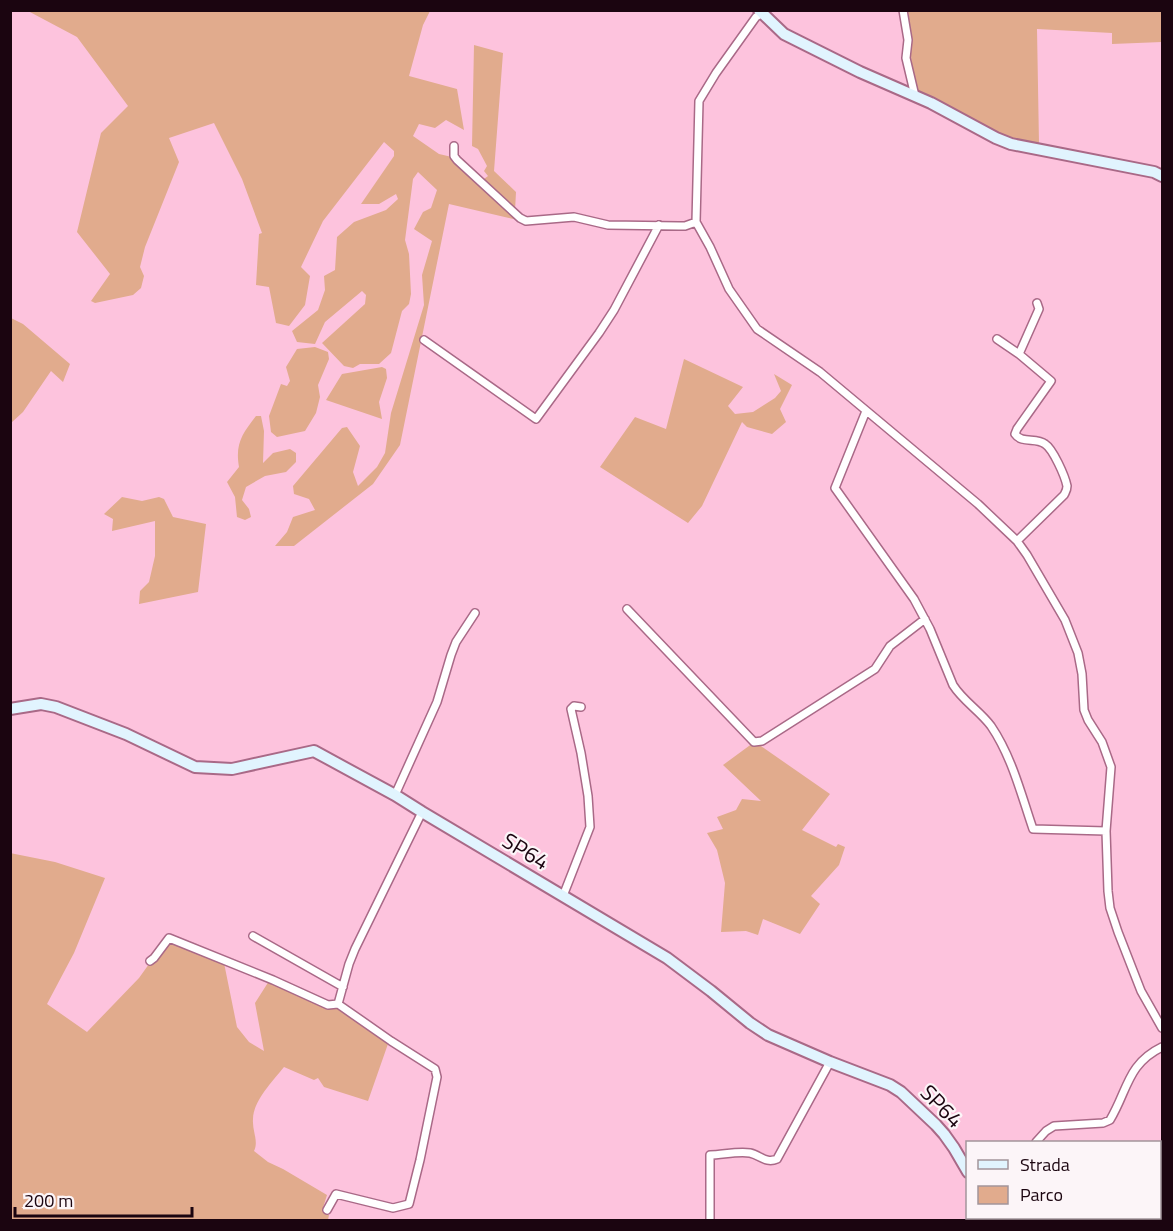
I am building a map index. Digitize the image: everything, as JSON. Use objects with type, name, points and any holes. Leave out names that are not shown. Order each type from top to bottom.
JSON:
[{"type":"street","points":[[903,10],[908,40],[906,58],[915,96]]},
{"type":"street","points":[[1162,176],[1154,172],[1011,144],[996,138],[959,117],[784,34],[760,12],[716,73],[699,101],[696,222],[729,289],[757,329],[820,372],[972,498],[1017,541],[1065,620],[1078,652],[1084,710],[1102,742],[1111,767],[1106,831],[1110,908],[1141,991],[1162,1028]]},
{"type":"street","points":[[454,146],[454,156],[457,160],[526,221],[574,218],[608,225],[685,226],[696,222]]},
{"type":"street","points":[[424,340],[536,419],[614,310],[659,225]]},
{"type":"street","points":[[1019,354],[1039,309],[1037,303]]},
{"type":"street","points":[[997,339],[1051,381],[1015,434],[1020,439],[1043,442],[1050,448],[1067,488],[1064,495],[1017,541]]},
{"type":"street","points":[[866,411],[835,488],[904,583],[926,619],[958,693],[992,727],[1014,770],[1033,829],[1106,831]]},
{"type":"street","points":[[627,609],[754,742],[762,741],[875,669],[890,646],[926,619]]},
{"type":"street","points":[[395,795],[437,702],[450,655],[456,642],[476,614]]},
{"type":"street","name":"SP64","points":[[10,709],[41,704],[56,707],[126,734],[195,767],[232,769],[314,751],[395,795],[667,958],[768,1035],[890,1085],[901,1092],[944,1134],[966,1169]]},
{"type":"street","points":[[563,896],[590,826],[588,796],[571,709],[574,706],[581,707]]},
{"type":"street","points":[[338,1005],[355,949],[422,812]]},
{"type":"street","points":[[253,936],[343,987]]},
{"type":"street","points":[[150,961],[169,938],[328,1005],[338,1005],[434,1067],[437,1074],[420,1160],[408,1204],[393,1208],[336,1194],[327,1210]]},
{"type":"street","points":[[1038,1141],[1054,1126],[1103,1123],[1110,1120],[1134,1070],[1149,1055],[1162,1047]]},
{"type":"street","points":[[711,1221],[710,1155],[747,1153],[767,1161],[777,1159],[830,1062]]},
{"type":"green space","points":[[28,11],[430,11],[423,25],[409,76],[457,89],[464,130],[446,120],[435,128],[419,124],[413,136],[439,154],[452,157],[480,182],[488,176],[484,171],[487,166],[478,149],[472,146],[474,45],[503,53],[494,171],[516,192],[515,211],[522,221],[449,204],[400,445],[373,484],[294,546],[275,546],[287,532],[293,517],[315,510],[309,499],[294,494],[293,486],[342,428],[347,427],[360,446],[353,472],[358,486],[377,467],[385,453],[391,413],[424,305],[422,275],[432,241],[414,229],[423,212],[431,208],[437,190],[418,172],[413,179],[405,240],[409,254],[411,294],[409,304],[402,311],[391,353],[379,364],[360,364],[353,368],[344,366],[322,343],[365,304],[366,295],[362,291],[325,322],[315,344],[297,342],[292,331],[318,310],[325,290],[324,276],[335,270],[337,237],[354,222],[386,210],[398,199],[396,194],[379,204],[361,204],[394,156],[394,151],[384,142],[323,221],[301,267],[310,276],[305,305],[289,326],[276,323],[269,287],[256,285],[259,234],[262,233],[242,179],[214,123],[169,138],[179,162],[145,247],[140,267],[144,276],[141,288],[133,295],[95,303],[91,301],[110,274],[77,232],[101,133],[128,106],[77,37]]},
{"type":"green space","points":[[908,11],[1162,11],[1162,42],[1112,44],[1112,33],[1037,29],[1039,144],[1005,138],[917,93],[912,71]]},
{"type":"green space","points":[[11,318],[23,324],[70,364],[63,382],[51,371],[23,412],[11,423]]},
{"type":"green space","points":[[315,347],[328,352],[329,359],[318,385],[320,397],[316,413],[305,431],[277,437],[271,432],[269,416],[281,384],[287,386],[290,381],[286,367],[297,349]]},
{"type":"green space","points":[[684,359],[743,387],[728,406],[735,414],[753,412],[775,398],[781,391],[774,374],[792,385],[780,409],[786,422],[772,434],[747,427],[742,422],[702,506],[688,523],[600,467],[635,417],[666,429]]},
{"type":"green space","points":[[382,367],[386,369],[387,378],[379,402],[382,419],[326,400],[342,374]]},
{"type":"green space","points":[[256,416],[261,416],[264,431],[263,463],[273,453],[290,449],[296,453],[296,462],[286,472],[265,476],[246,487],[242,500],[249,509],[251,517],[245,520],[237,517],[235,497],[227,482],[239,467],[238,452],[241,440]]},
{"type":"green space","points":[[122,497],[142,501],[159,497],[164,499],[173,517],[206,524],[198,592],[139,604],[140,591],[149,582],[155,556],[155,521],[112,531],[113,519],[104,514]]},
{"type":"green space","points":[[753,743],[758,744],[830,794],[802,830],[836,847],[838,844],[845,847],[839,865],[811,896],[820,904],[800,934],[763,919],[758,935],[746,931],[721,932],[725,883],[717,850],[707,833],[723,829],[717,817],[736,810],[742,799],[761,801],[723,765]]},
{"type":"green space","points":[[10,853],[55,862],[105,878],[74,953],[47,1004],[87,1032],[139,978],[164,943],[173,939],[223,958],[237,1027],[249,1042],[264,1051],[255,1003],[269,981],[338,1007],[389,1041],[368,1101],[324,1087],[318,1078],[314,1080],[284,1067],[256,1105],[253,1123],[256,1143],[254,1151],[268,1162],[327,1195],[322,1211],[329,1215],[328,1220],[11,1220]]}]
